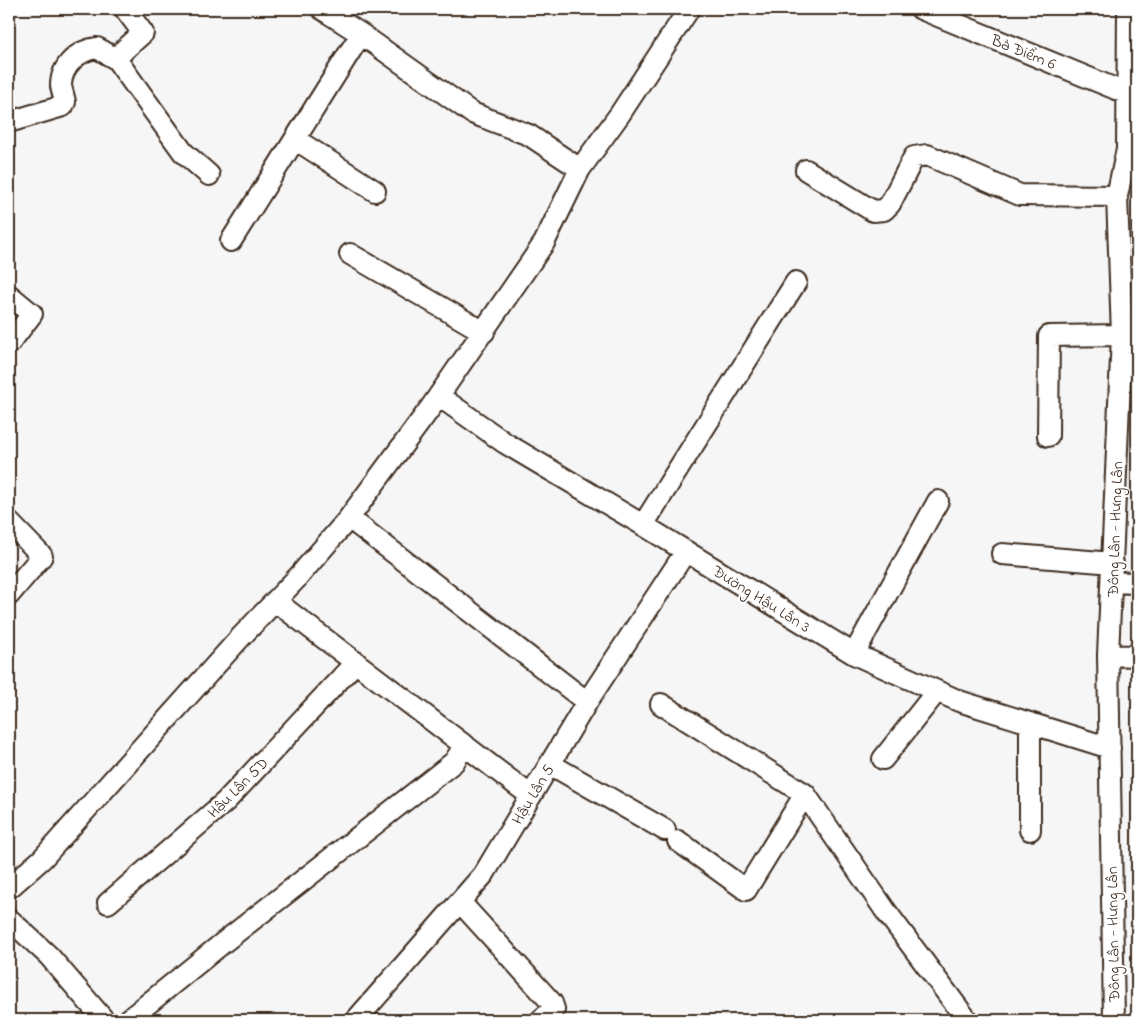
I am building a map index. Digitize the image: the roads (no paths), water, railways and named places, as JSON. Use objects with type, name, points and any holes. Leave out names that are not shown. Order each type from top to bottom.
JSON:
[{"type":"street","points":[[116,59],[143,33],[124,9]]},
{"type":"street","points":[[322,9],[361,34],[472,113],[529,135],[580,169]]},
{"type":"street","points":[[9,888],[42,858],[349,518],[439,396],[544,243],[580,169],[620,114],[689,9]]},
{"type":"street","name":"Bà Điểm 6","points":[[921,9],[949,14],[1128,94]]},
{"type":"street","name":"Đông Lân - Hưng Lân","points":[[1114,1020],[1108,656],[1122,335],[1129,278],[1117,196],[1132,149],[1128,94],[1128,9]]},
{"type":"street","points":[[231,241],[361,34]]},
{"type":"street","points":[[9,122],[63,106],[65,102],[61,86],[64,70],[73,58],[81,52],[97,48],[116,59],[183,152],[209,175]]},
{"type":"street","points":[[296,139],[375,191]]},
{"type":"street","points":[[806,170],[873,211],[884,210],[890,204],[914,157],[926,155],[1020,195],[1117,196]]},
{"type":"street","points":[[350,254],[484,332]]},
{"type":"street","points":[[643,525],[796,282]]},
{"type":"street","points":[[9,295],[32,314],[9,344]]},
{"type":"street","points":[[1048,436],[1049,336],[1122,335]]},
{"type":"street","name":"Đường Hậu Lân 3","points":[[439,396],[505,443],[854,654],[959,701],[1110,748]]},
{"type":"street","points":[[854,654],[938,501]]},
{"type":"street","points":[[349,518],[587,702]]},
{"type":"street","points":[[9,522],[42,556],[9,595]]},
{"type":"street","name":"Hậu Lân 5","points":[[356,1020],[484,874],[587,702],[686,551]]},
{"type":"street","points":[[1002,554],[1113,572],[1137,583]]},
{"type":"street","points":[[275,601],[532,796]]},
{"type":"street","points":[[1108,656],[1137,656]]},
{"type":"street","name":"Hậu Lân 5D","points":[[108,903],[226,801],[356,662]]},
{"type":"street","points":[[883,759],[936,691]]},
{"type":"street","points":[[660,704],[805,794],[885,910],[967,1020]]},
{"type":"street","points":[[1030,723],[1030,830]]},
{"type":"street","points":[[128,1020],[224,942],[454,762],[465,745]]},
{"type":"street","points":[[550,764],[671,835],[746,890],[805,794]]},
{"type":"street","points":[[460,902],[552,1002],[554,1009],[541,1020]]},
{"type":"street","points":[[9,919],[49,956],[104,1020]]}]
